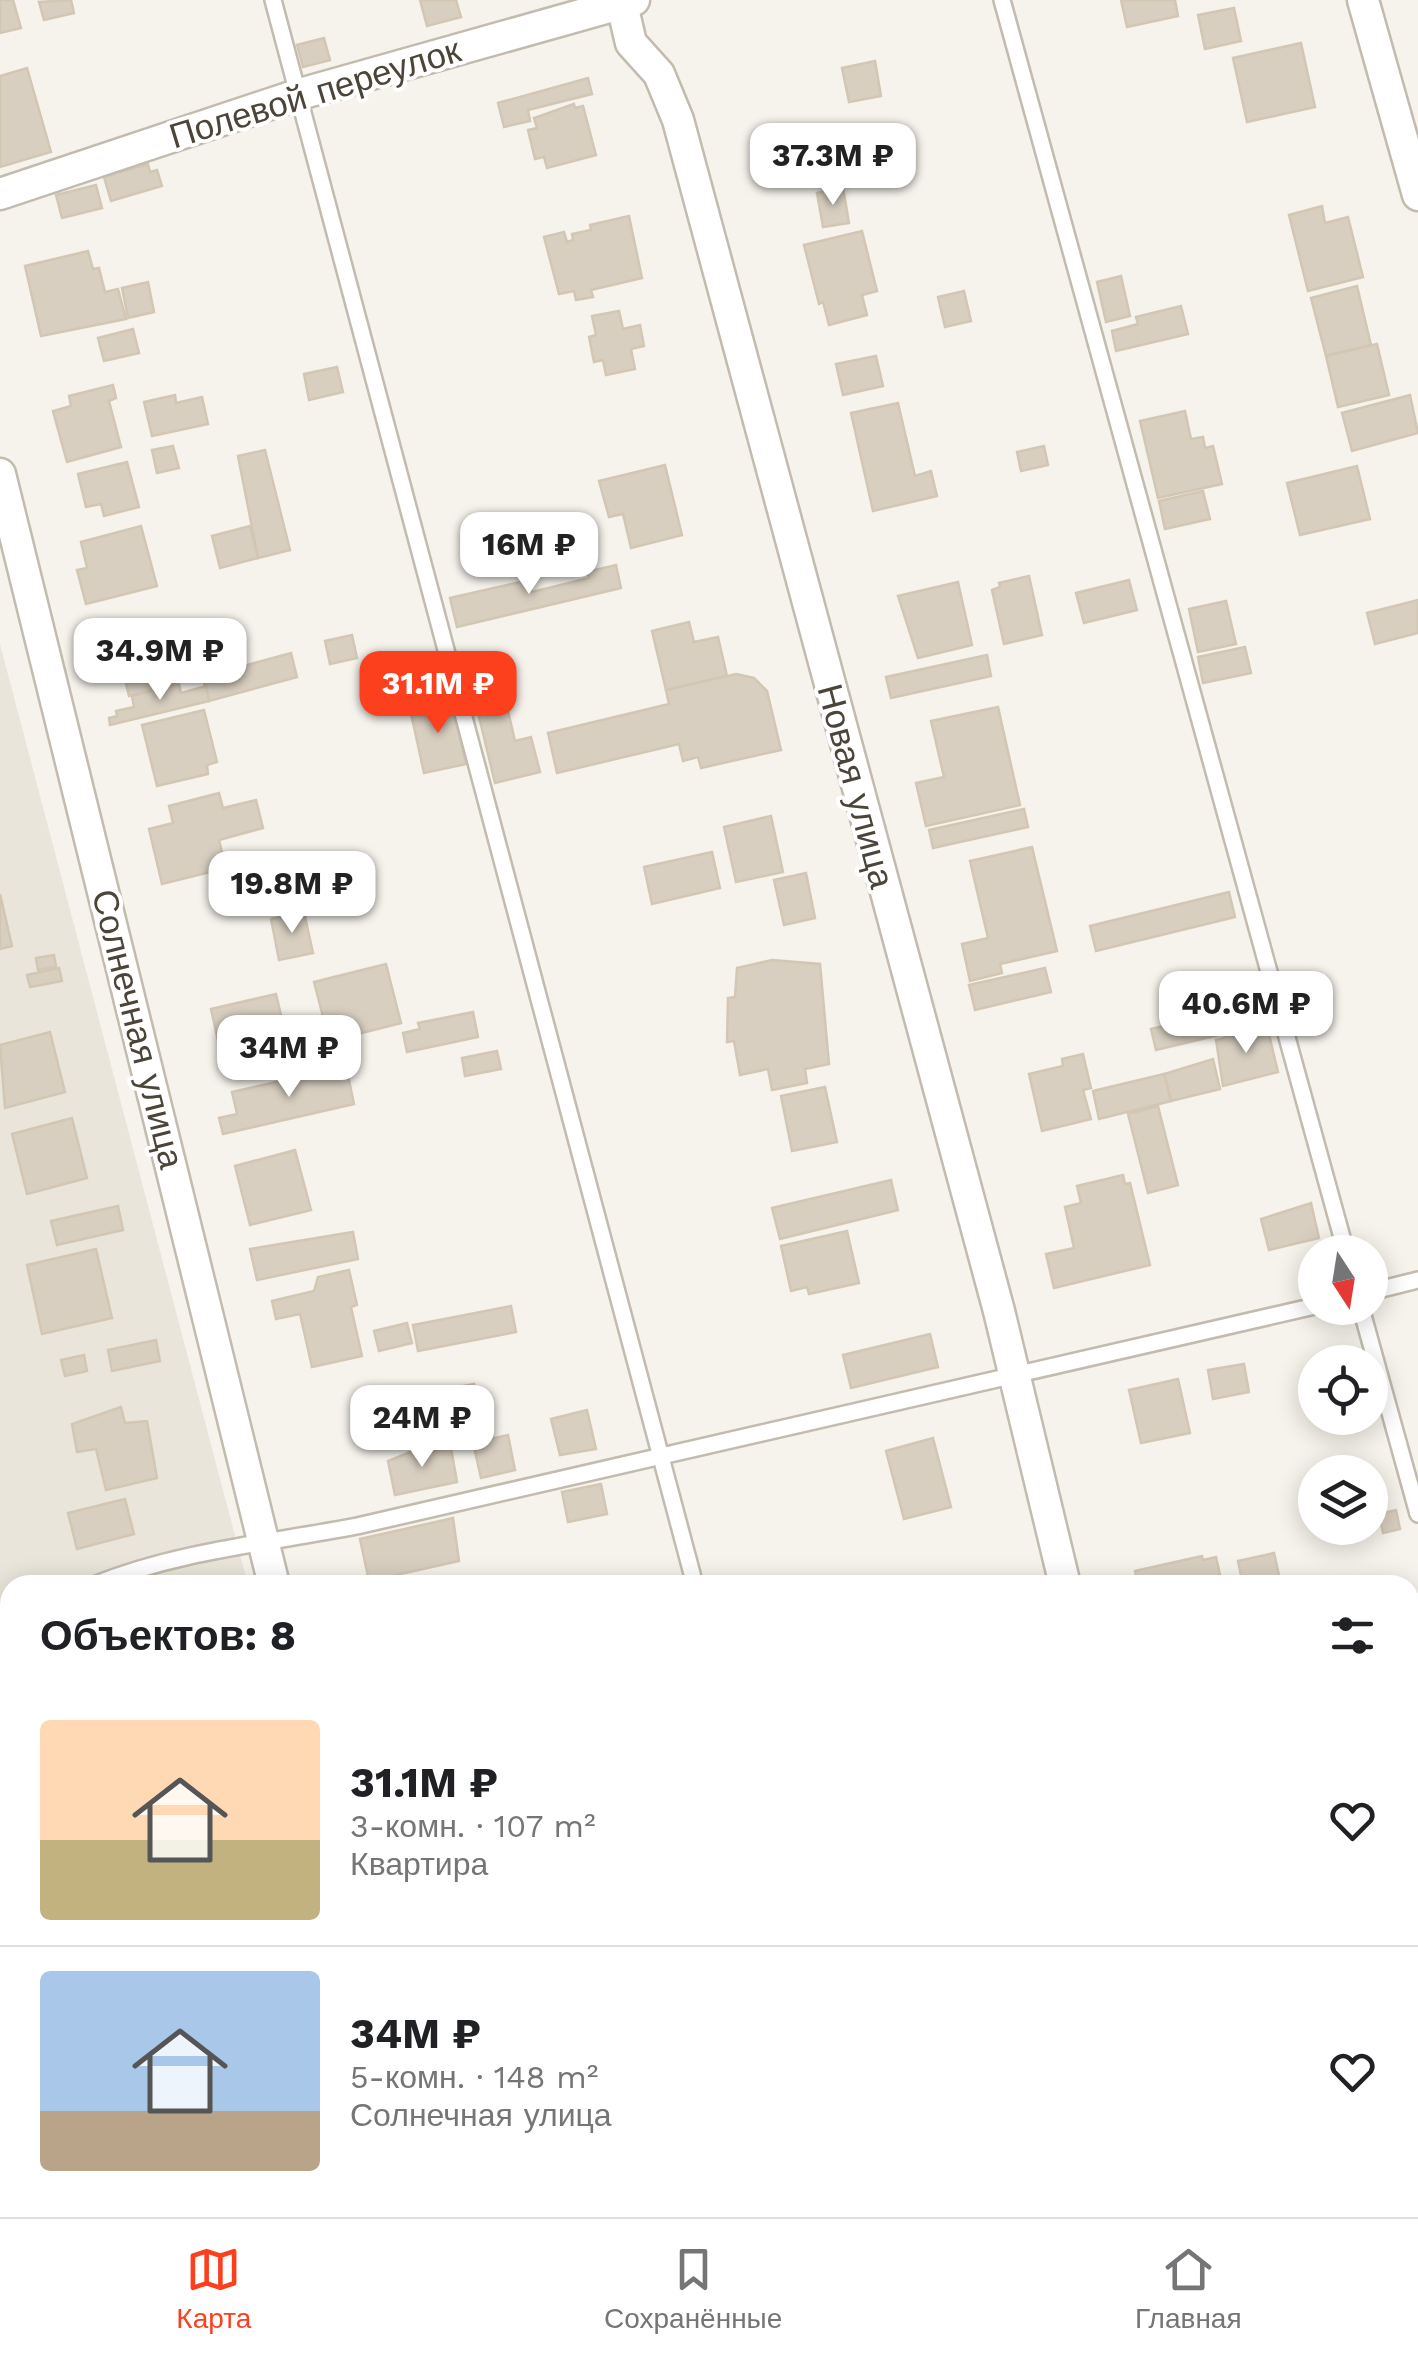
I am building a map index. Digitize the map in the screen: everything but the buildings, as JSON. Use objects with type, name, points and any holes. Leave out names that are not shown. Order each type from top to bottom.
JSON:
[{"type":"street","points":[[1363,0],[1418,195]]},
{"type":"street","name":"Полевой переулок","points":[[0,194],[300,94],[625,1]]},
{"type":"street","name":"Новая улица","points":[[625,1],[631,43],[659,74],[678,120],[1063,1575]]},
{"type":"street","name":"Солнечная улица","points":[[0,474],[272,1575]]},
{"type":"lane","points":[[273,0],[692,1575]]},
{"type":"lane","points":[[1002,0],[1341,1235]]},
{"type":"lane","points":[[1388,1288],[1418,1280]]},
{"type":"lane","points":[[123,1575],[264,1541],[357,1526],[660,1458],[1298,1310]]},
{"type":"lane","points":[[1366,1325],[1418,1514]]},
{"type":"shaded area","points":[[0,644],[245,1575],[0,1575]]}]
